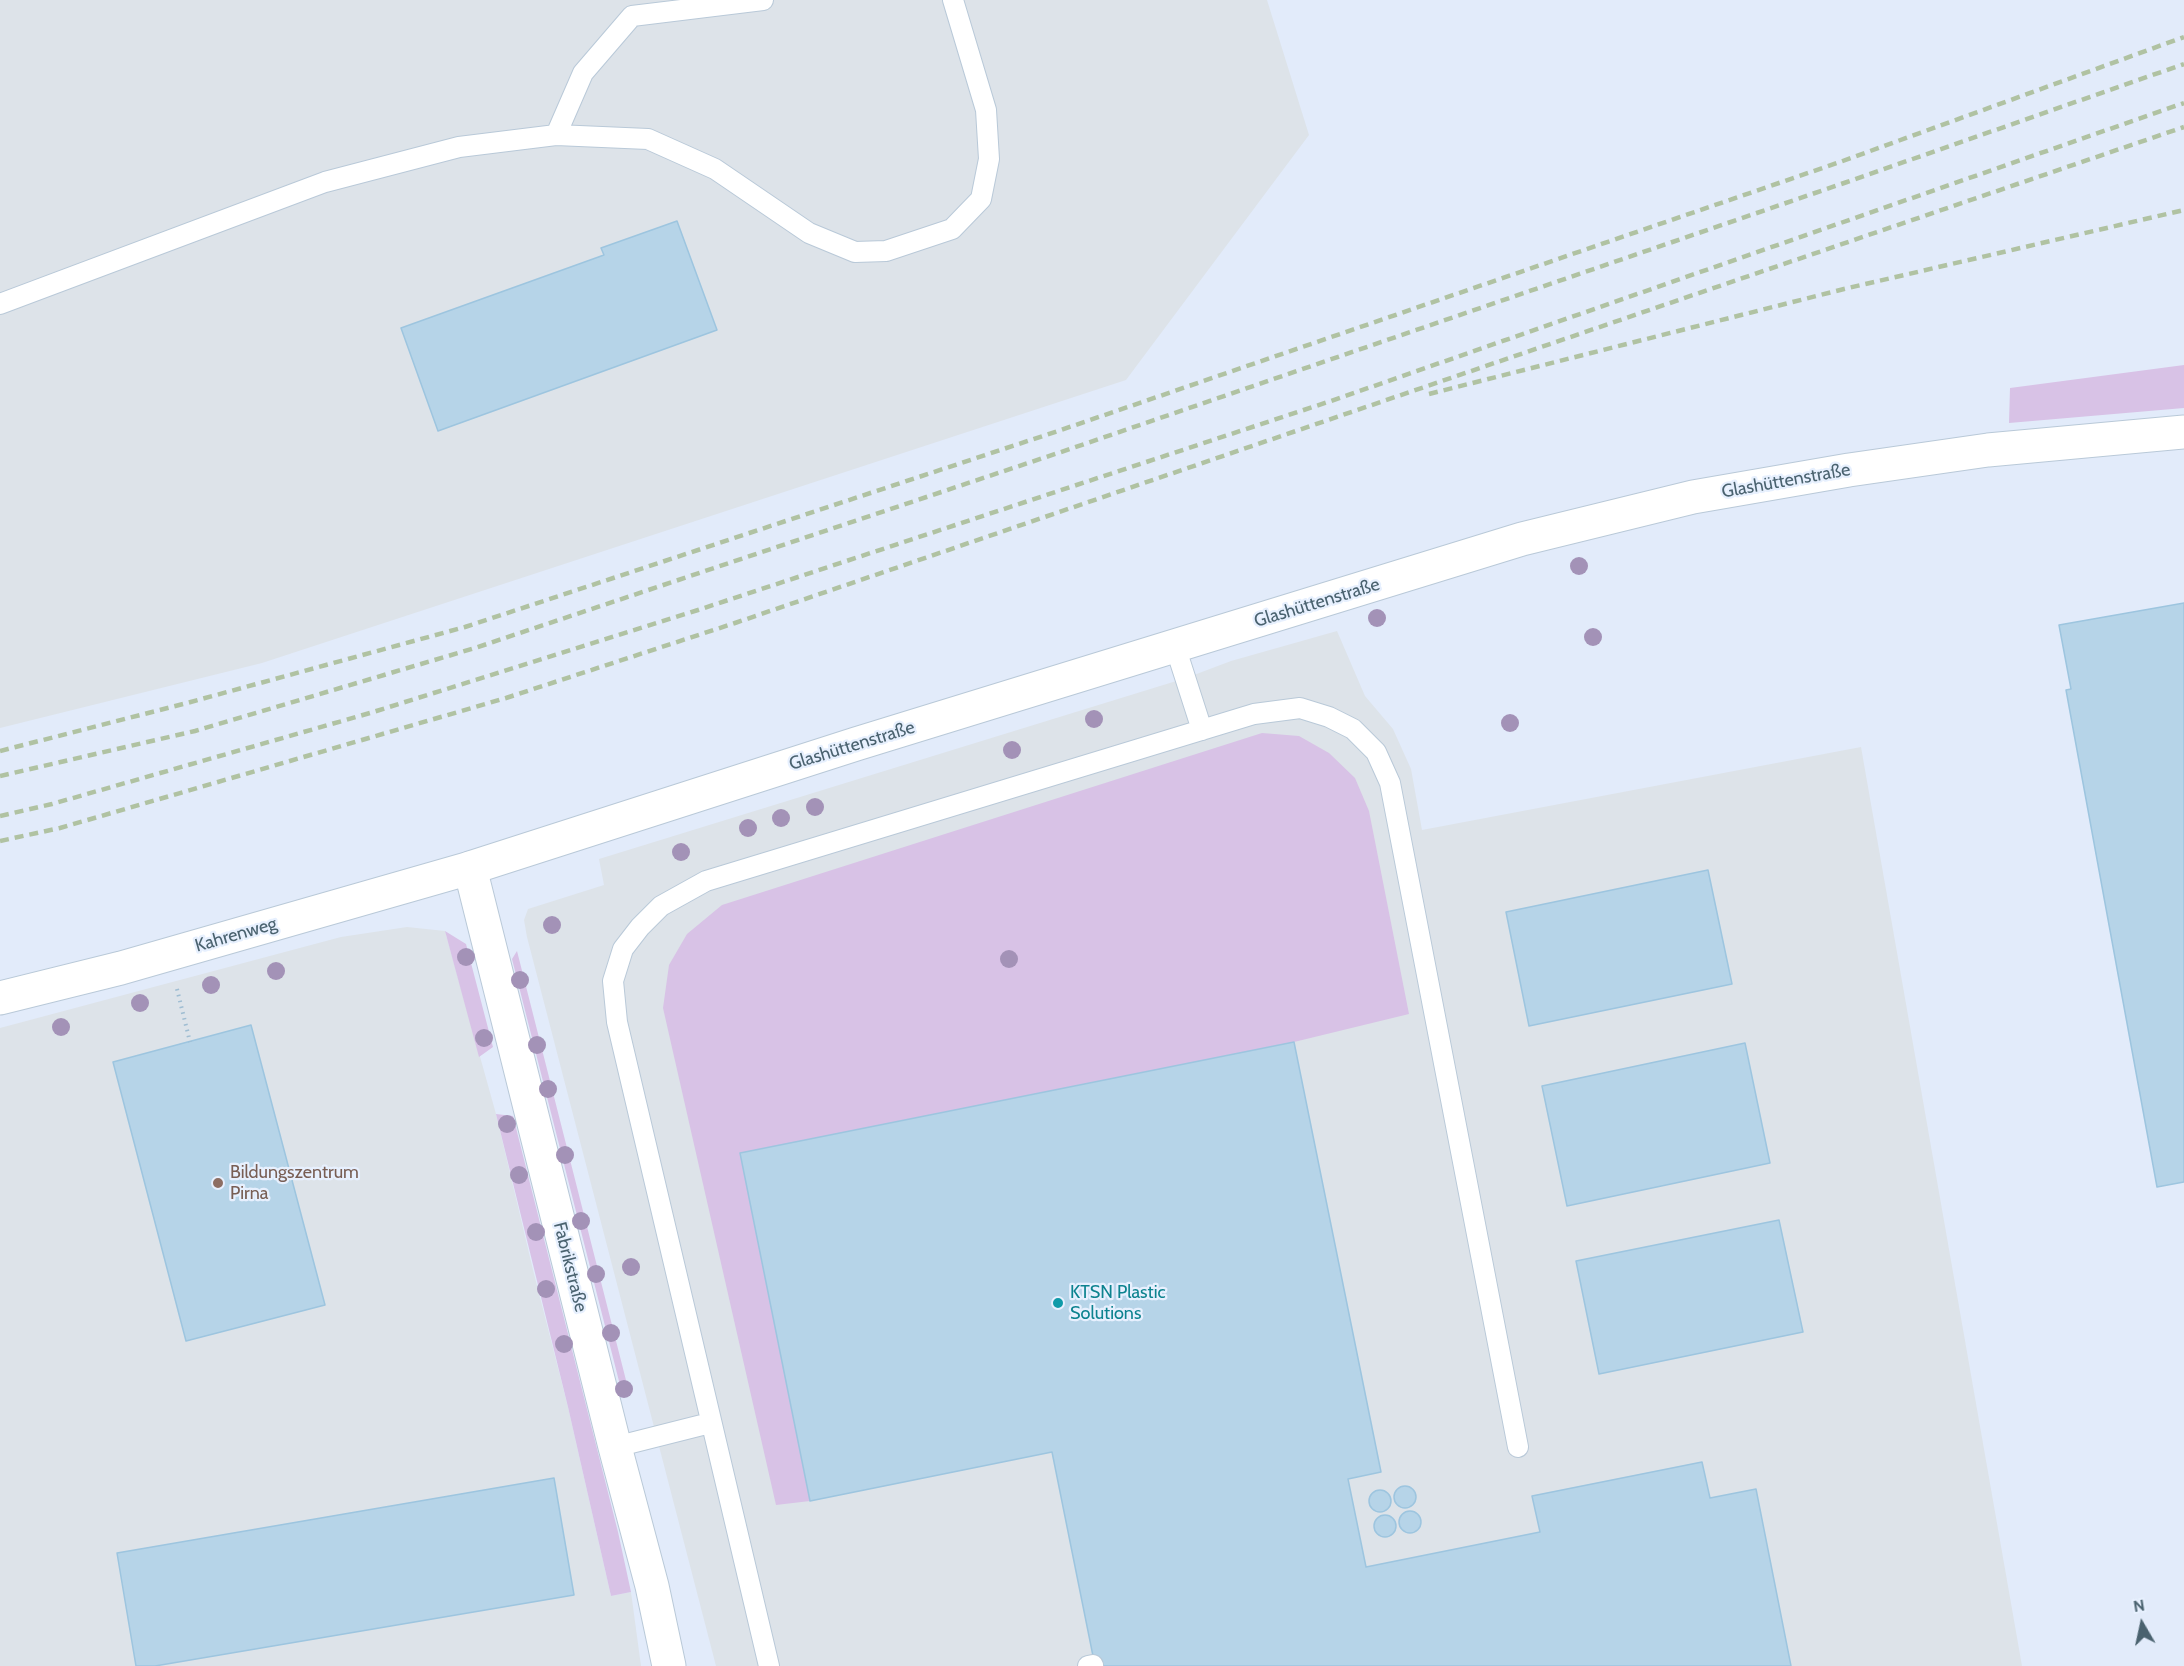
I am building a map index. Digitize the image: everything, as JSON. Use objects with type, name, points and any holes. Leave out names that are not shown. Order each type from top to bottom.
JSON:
[{"type":"street","name":"Glashüttenstraße","points":[[470,868],[856,744],[1522,539],[1694,496],[1849,470],[1988,450],[2184,432]]},
{"type":"street","name":"Kahrenweg","points":[[0,998],[121,968],[470,868]]},
{"type":"street","name":"Fabrikstraße","points":[[470,868],[652,1586],[669,1666]]},
{"type":"lane","points":[[556,135],[583,73],[632,16],[763,0]]},
{"type":"lane","points":[[0,304],[325,182],[459,147],[556,135],[648,138],[715,169],[809,233],[855,252],[886,251],[930,237],[952,229],[981,199],[989,159],[986,110],[953,0]]},
{"type":"lane","points":[[1176,646],[1202,730]]},
{"type":"lane","points":[[769,1666],[617,1022],[613,981],[623,949],[640,927],[661,906],[705,881],[1254,714],[1300,708],[1329,717],[1353,729],[1376,752],[1390,783],[1518,1447]]},
{"type":"lane","points":[[615,1447],[710,1423]]},
{"type":"path","points":[[176,984],[190,1042]]},
{"type":"shaded area","points":[[0,0],[1267,0],[1309,135],[1126,380],[262,663],[0,728]]},
{"type":"shaded area","points":[[2184,365],[2184,408],[2009,423],[2010,388]]},
{"type":"shaded area","points":[[1337,631],[1365,696],[1393,729],[1411,769],[1422,830],[1861,747],[2022,1666],[716,1666],[527,937],[524,920],[528,909],[604,885],[599,859],[1186,678],[1231,661]]},
{"type":"shaded area","points":[[1262,733],[1299,736],[1329,753],[1355,778],[1369,811],[1409,1014],[1294,1042],[741,1153],[810,1501],[776,1505],[663,1008],[669,965],[687,934],[722,905]]},
{"type":"shaded area","points":[[407,927],[445,931],[496,1114],[568,1407],[611,1596],[631,1592],[641,1666],[0,1666],[0,1028],[341,937]]},
{"type":"shaded area","points":[[445,931],[466,944],[493,1047],[479,1057]]},
{"type":"shaded area","points":[[517,951],[630,1396],[623,1397],[512,959]]},
{"type":"shaded area","points":[[496,1114],[513,1116],[618,1532],[631,1592],[611,1596],[568,1407]]},
{"type":"building","points":[[677,221],[717,330],[438,431],[401,328],[604,255],[601,248]]},
{"type":"building","points":[[2184,603],[2184,1182],[2157,1187],[2066,690],[2071,689],[2059,625]]},
{"type":"building","points":[[1708,870],[1732,984],[1529,1026],[1506,912]]},
{"type":"building","points":[[251,1025],[325,1305],[186,1341],[113,1062]]},
{"type":"building","name":"KTSN Plastic Solutions","points":[[1294,1042],[1381,1472],[1348,1479],[1366,1567],[1540,1532],[1532,1496],[1702,1462],[1710,1498],[1756,1489],[1791,1666],[1095,1666],[1052,1452],[810,1501],[740,1153]]},
{"type":"building","points":[[1745,1043],[1770,1163],[1567,1206],[1542,1086]]},
{"type":"building","points":[[1779,1220],[1803,1332],[1599,1374],[1576,1261]]},
{"type":"building","points":[[554,1478],[574,1595],[155,1666],[136,1666],[117,1553]]},
{"type":"building","points":[[1405,1486],[1415,1493],[1416,1497],[1409,1507],[1405,1508],[1395,1501],[1394,1497],[1401,1487]]},
{"type":"building","points":[[1380,1490],[1388,1493],[1391,1501],[1388,1509],[1380,1512],[1372,1509],[1369,1501],[1372,1493]]},
{"type":"building","points":[[1410,1511],[1418,1514],[1421,1522],[1418,1530],[1410,1533],[1402,1530],[1399,1522],[1402,1514]]},
{"type":"building","points":[[1385,1515],[1395,1522],[1396,1526],[1389,1536],[1385,1537],[1375,1530],[1374,1526],[1381,1516]]},
{"type":"railway","points":[[0,751],[187,703],[465,627],[1061,430],[1840,162],[2184,37]]},
{"type":"railway","points":[[0,776],[195,731],[475,648],[1070,449],[2184,64]]},
{"type":"railway","points":[[0,816],[52,804],[370,713],[698,610],[1331,401],[2184,103]]},
{"type":"railway","points":[[0,841],[60,828],[506,698],[735,623],[2184,127]]},
{"type":"railway","points":[[1429,394],[1844,289],[2184,210]]},
{"type":"place","name":"Bildungszentrum Pirna","points":[[218,1183]]},
{"type":"place","name":"KTSN Plastic Solutions","points":[[1058,1303]]}]
